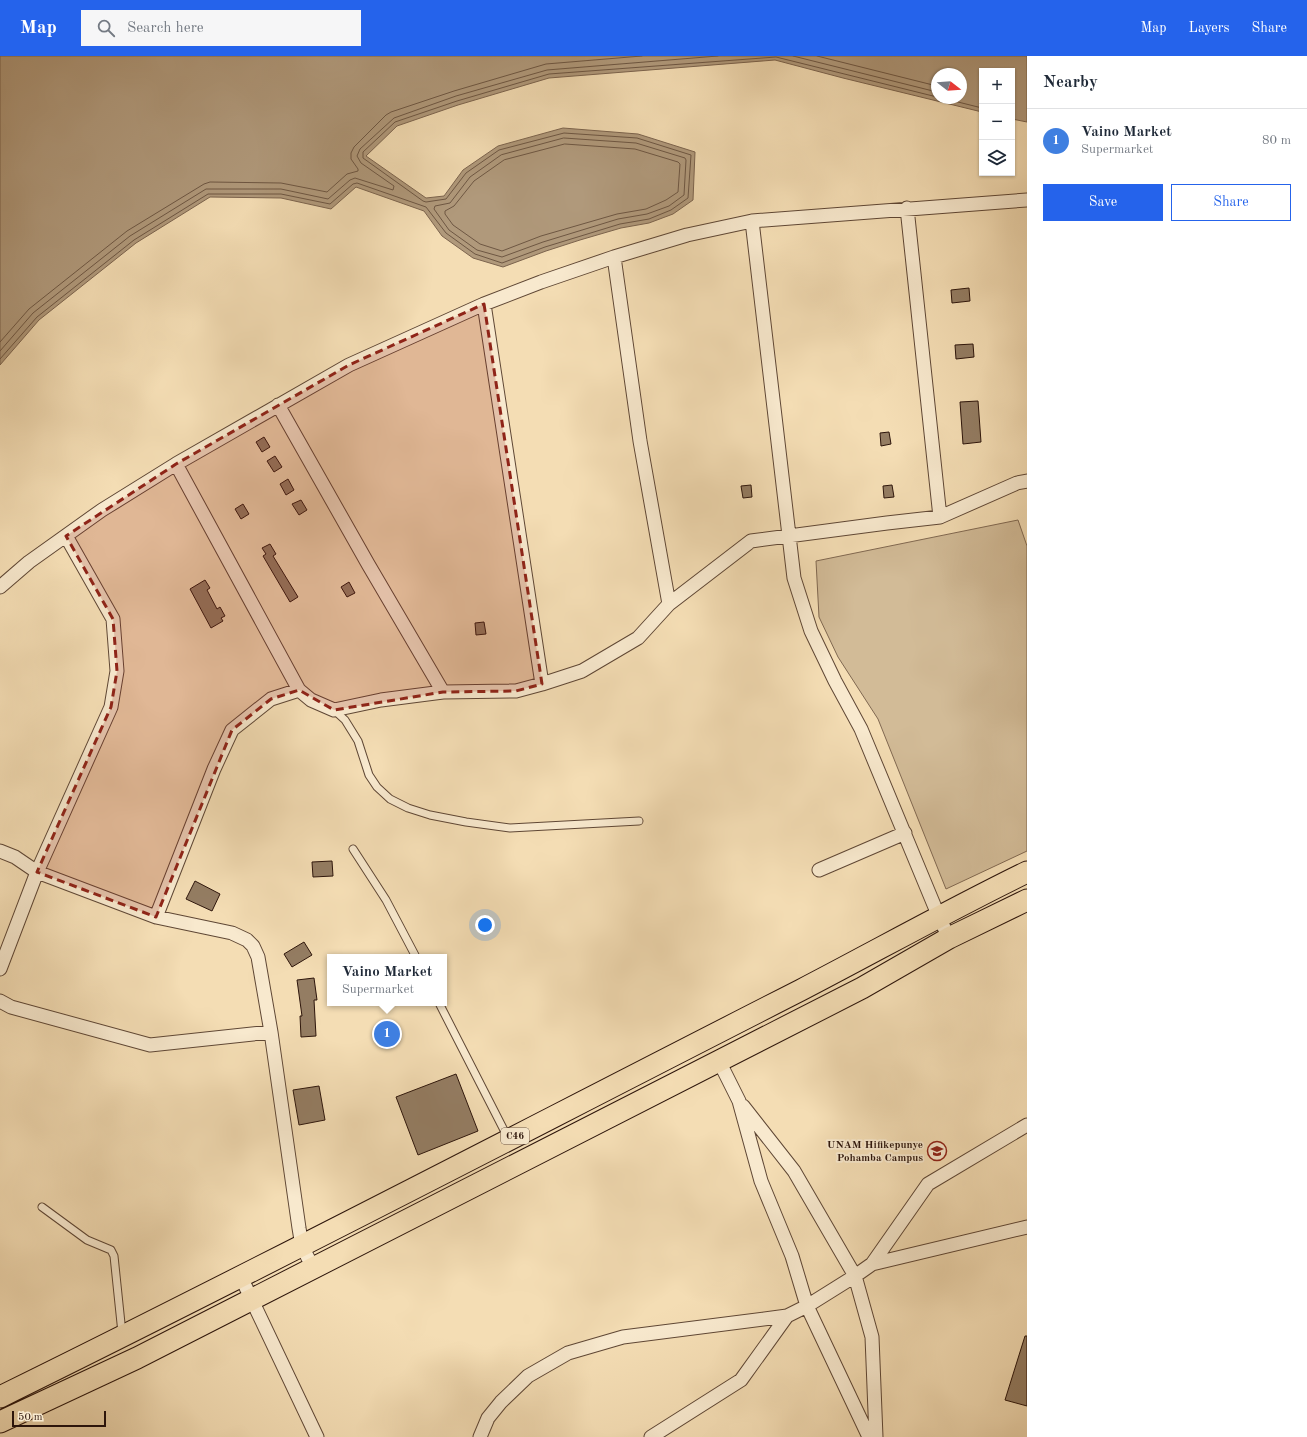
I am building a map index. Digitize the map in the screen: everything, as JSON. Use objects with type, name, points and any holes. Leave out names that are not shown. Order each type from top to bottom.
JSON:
[{"type":"main road","name":"C46","points":[[0,1397],[302,1246],[1027,872]]},
{"type":"main road","name":"C46","points":[[0,1422],[137,1358],[862,988],[949,938],[1027,900]]},
{"type":"main road","points":[[708,1036],[719,1061]]},
{"type":"street","points":[[0,587],[29,562],[102,510],[176,464],[278,405],[349,365],[484,304],[541,282],[614,257],[687,235],[752,220],[1027,200]]},
{"type":"street","points":[[907,208],[940,517]]},
{"type":"street","points":[[752,220],[794,578],[811,631],[835,681],[861,729],[949,938]]},
{"type":"street","points":[[614,257],[640,441],[669,604]]},
{"type":"street","points":[[484,304],[542,684]]},
{"type":"street","points":[[278,405],[368,564],[443,692]]},
{"type":"street","points":[[176,464],[299,690],[311,700],[334,710],[381,700],[443,692],[516,691],[582,671],[638,638],[669,604],[751,542],[940,517],[1017,483],[1027,481]]},
{"type":"street","points":[[0,969],[37,872],[111,707],[117,671],[113,619],[66,536]]},
{"type":"street","points":[[156,917],[214,769],[232,730],[271,699],[299,690]]},
{"type":"street","points":[[819,870],[905,833]]},
{"type":"street","points":[[0,851],[15,857],[37,872],[156,917],[232,933],[247,940],[253,946],[258,957],[271,1032],[302,1246],[313,1268]]},
{"type":"street","points":[[0,1001],[11,1007],[150,1045],[271,1032]]},
{"type":"street","points":[[719,1061],[739,1101],[761,1181],[792,1256],[807,1306],[869,1437]]},
{"type":"street","points":[[739,1101],[794,1171],[855,1276],[872,1337],[876,1437]]},
{"type":"street","points":[[480,1437],[488,1418],[506,1397],[528,1376],[568,1353],[623,1337],[787,1316],[807,1306],[872,1264],[928,1184],[1027,1124]]},
{"type":"street","points":[[872,1264],[1027,1227]]},
{"type":"street","points":[[241,1277],[317,1437]]},
{"type":"street","points":[[651,1437],[741,1380],[787,1316]]},
{"type":"lane","points":[[334,710],[345,720],[358,741],[369,776],[377,787],[390,799],[408,808],[430,815],[510,828],[639,821]]},
{"type":"lane","points":[[353,849],[386,900],[414,954]]},
{"type":"lane","points":[[441,1006],[508,1140]]},
{"type":"lane","points":[[42,1207],[87,1240],[111,1250],[114,1256],[122,1336]]},
{"type":"highlighted area","points":[[484,304],[542,684],[516,691],[443,692],[334,710],[299,690],[271,699],[232,730],[156,917],[37,872],[111,707],[117,671],[113,619],[66,536],[176,464],[349,365]]},
{"type":"shaded area","points":[[1018,520],[1027,546],[1027,851],[946,889],[878,719],[838,657],[819,617],[816,561]]},
{"type":"water","points":[[0,56],[1027,56],[1027,122],[1015,120],[1015,68],[979,68],[979,111],[949,104],[967,104],[967,68],[931,68],[931,100],[775,60],[549,78],[458,105],[397,126],[366,156],[426,198],[444,196],[463,170],[498,146],[563,128],[638,134],[695,152],[693,200],[673,214],[649,223],[621,228],[580,240],[503,267],[473,258],[442,236],[424,211],[356,187],[331,209],[281,198],[210,197],[136,243],[39,320],[0,365]]},
{"type":"building","points":[[969,288],[970,301],[952,303],[951,290]]},
{"type":"building","points":[[973,344],[974,357],[956,359],[955,345]]},
{"type":"building","points":[[978,401],[981,442],[963,444],[960,402]]},
{"type":"building","points":[[889,432],[891,444],[881,446],[880,433]]},
{"type":"building","points":[[264,437],[270,447],[262,452],[256,442]]},
{"type":"building","points":[[275,456],[282,467],[274,472],[267,461]]},
{"type":"building","points":[[288,479],[294,490],[286,495],[280,484]]},
{"type":"building","points":[[751,485],[752,497],[743,498],[741,486]]},
{"type":"building","points":[[892,485],[894,497],[884,498],[883,486]]},
{"type":"building","points":[[301,500],[307,510],[299,515],[292,504]]},
{"type":"building","points":[[243,504],[249,514],[241,519],[235,509]]},
{"type":"building","points":[[270,544],[276,554],[273,556],[298,597],[290,602],[263,556],[266,554],[262,548]]},
{"type":"building","points":[[205,580],[210,588],[207,590],[217,609],[220,607],[225,616],[221,618],[223,621],[211,628],[190,589]]},
{"type":"building","points":[[349,582],[355,593],[347,597],[341,587]]},
{"type":"building","points":[[484,622],[486,634],[476,635],[475,623]]},
{"type":"building","points":[[332,861],[333,876],[313,877],[312,862]]},
{"type":"building","points":[[195,881],[220,894],[212,911],[186,899]]},
{"type":"building","points":[[304,942],[312,955],[292,967],[284,954]]},
{"type":"building","points":[[314,978],[317,1000],[314,1000],[316,1036],[301,1037],[300,1016],[302,1016],[297,980]]},
{"type":"building","points":[[456,1074],[478,1131],[418,1155],[396,1097]]},
{"type":"building","points":[[319,1086],[325,1120],[299,1125],[293,1090]]},
{"type":"building","points":[[1025,1336],[1027,1336],[1027,1406],[1005,1400]]},
{"type":"place","name":"Vaino Market","points":[[387,1034]]},
{"type":"place","name":"UNAM Hifikepunye Pohamba Campus","points":[[937,1151]]}]
